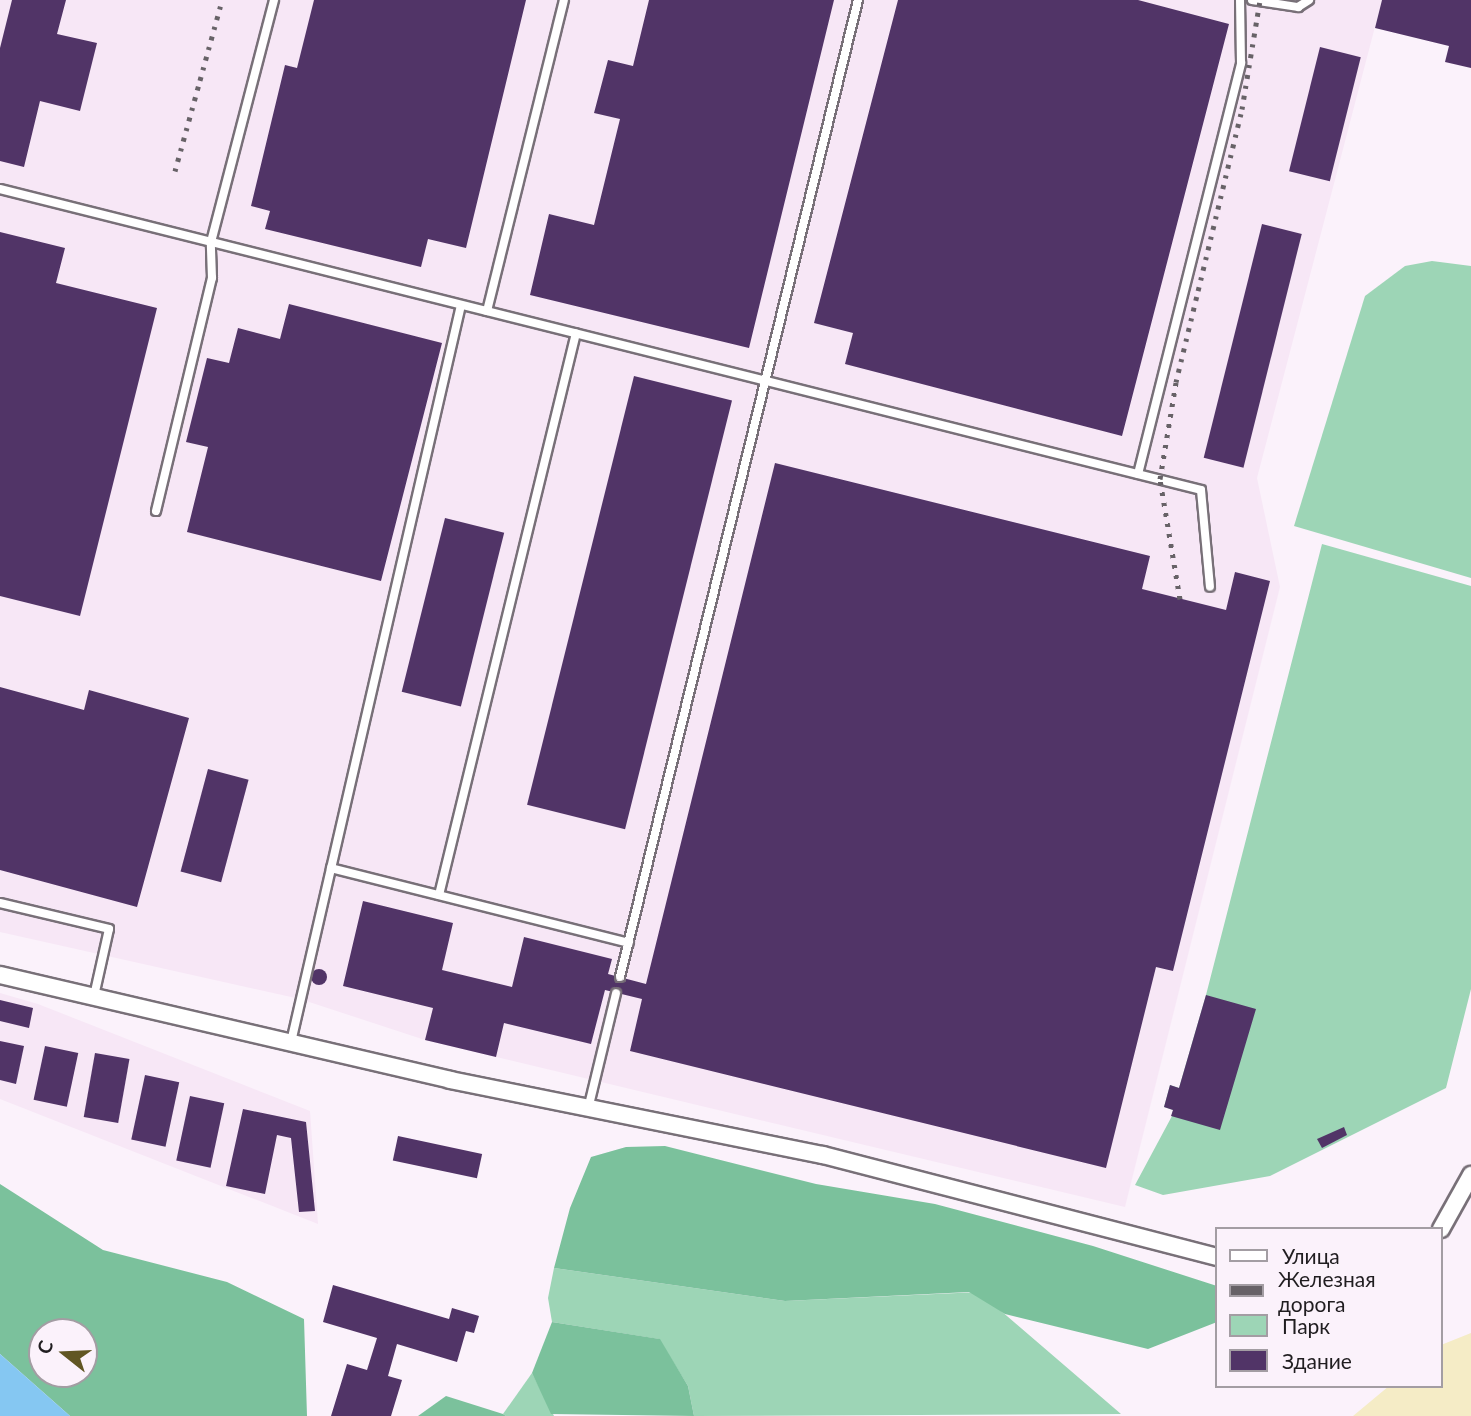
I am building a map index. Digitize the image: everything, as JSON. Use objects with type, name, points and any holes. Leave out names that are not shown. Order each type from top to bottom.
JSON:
[{"type":"street","points":[[0,975],[450,1080],[589,1105],[823,1155],[1216,1257]]},
{"type":"street","points":[[1442,1227],[1471,1175]]},
{"type":"lane","points":[[156,511],[212,278],[211,242],[274,0]]},
{"type":"lane","points":[[487,311],[564,0]]},
{"type":"lane","points":[[620,977],[858,0]]},
{"type":"lane","points":[[1138,474],[1241,62],[1240,0]]},
{"type":"lane","points":[[1252,0],[1298,7],[1309,0]]},
{"type":"lane","points":[[0,189],[1201,490],[1210,587]]},
{"type":"lane","points":[[291,1042],[461,304]]},
{"type":"lane","points":[[439,895],[576,333]]},
{"type":"lane","points":[[331,868],[629,943]]},
{"type":"lane","points":[[0,903],[109,929],[94,996]]},
{"type":"lane","points":[[589,1105],[616,993]]},
{"type":"shaded area","points":[[0,0],[1382,0],[1257,478],[1280,587],[1125,1207],[425,1040],[300,999],[0,932]]},
{"type":"shaded area","points":[[0,993],[38,1004],[310,1111],[318,1224],[0,1099]]},
{"type":"green space","points":[[1432,261],[1471,266],[1471,578],[1294,526],[1365,296],[1405,266]]},
{"type":"green space","points":[[1322,544],[1471,586],[1471,989],[1446,1088],[1270,1176],[1163,1195],[1135,1185],[1172,1116],[1173,1110],[1164,1107],[1170,1085],[1179,1088],[1206,995]]},
{"type":"green space","points":[[665,1146],[816,1184],[935,1204],[1093,1246],[1216,1286],[1216,1322],[1148,1349],[1005,1314],[969,1292],[785,1301],[554,1268],[570,1208],[591,1157],[626,1147]]},
{"type":"green space","points":[[0,1184],[103,1250],[227,1282],[304,1319],[307,1416],[70,1416],[38,1388],[98,1388],[98,1318],[28,1318],[28,1379],[0,1354]]},
{"type":"green space","points":[[554,1268],[785,1301],[979,1292],[1121,1414],[694,1416],[688,1386],[659,1339],[552,1322],[548,1298]]},
{"type":"green space","points":[[552,1322],[660,1339],[688,1386],[694,1416],[551,1414],[532,1373]]},
{"type":"green space","points":[[532,1373],[554,1416],[506,1416],[503,1414]]},
{"type":"green space","points":[[446,1396],[503,1414],[506,1416],[418,1416]]},
{"type":"sand","points":[[1471,1333],[1471,1416],[1353,1416],[1387,1388],[1443,1388],[1443,1344]]},
{"type":"water","points":[[0,1354],[28,1379],[28,1388],[38,1388],[70,1416],[0,1416]]},
{"type":"building","points":[[12,0],[66,0],[57,34],[97,43],[80,111],[40,101],[24,167],[0,161],[0,48]]},
{"type":"building","points":[[314,0],[526,0],[466,248],[428,239],[421,267],[265,229],[270,211],[251,206],[285,65],[297,68]]},
{"type":"building","points":[[649,0],[834,0],[749,348],[530,295],[549,214],[594,225],[620,119],[594,113],[608,60],[633,66]]},
{"type":"building","points":[[898,0],[1138,0],[1229,24],[1122,436],[845,364],[853,333],[814,323]]},
{"type":"building","points":[[1382,0],[1471,0],[1471,68],[1445,62],[1449,46],[1375,28]]},
{"type":"building","points":[[1320,47],[1361,57],[1330,181],[1289,171]]},
{"type":"building","points":[[1262,224],[1302,234],[1243,468],[1204,458]]},
{"type":"building","points":[[0,232],[65,248],[56,283],[157,308],[80,616],[0,596]]},
{"type":"building","points":[[289,304],[442,343],[381,581],[187,532],[208,447],[186,442],[207,358],[229,363],[238,328],[280,339]]},
{"type":"building","points":[[634,376],[732,400],[625,829],[527,805]]},
{"type":"building","points":[[775,463],[1150,556],[1142,589],[1226,610],[1235,572],[1270,581],[1173,971],[1156,967],[1106,1168],[630,1051],[642,999],[605,990],[591,1044],[504,1023],[496,1057],[425,1040],[433,1008],[343,986],[363,901],[453,923],[442,970],[512,987],[524,937],[612,959],[608,974],[646,984]]},
{"type":"building","points":[[445,518],[504,533],[461,706],[402,692]]},
{"type":"building","points":[[0,687],[84,710],[89,690],[189,718],[137,907],[0,870]]},
{"type":"building","points":[[208,769],[249,780],[221,882],[181,871]]},
{"type":"building","points":[[319,969],[327,977],[319,985],[311,977]]},
{"type":"building","points":[[1206,995],[1256,1009],[1220,1130],[1171,1116],[1173,1110],[1164,1107],[1170,1085],[1179,1088]]},
{"type":"building","points":[[0,1000],[33,1008],[29,1028],[0,1021]]},
{"type":"building","points":[[0,1041],[24,1046],[16,1084],[0,1080]]},
{"type":"building","points":[[45,1046],[78,1053],[67,1107],[34,1100]]},
{"type":"building","points":[[95,1053],[129,1059],[118,1123],[84,1117]]},
{"type":"building","points":[[145,1075],[179,1082],[166,1147],[131,1140]]},
{"type":"building","points":[[190,1096],[224,1103],[211,1168],[176,1161]]},
{"type":"building","points":[[243,1109],[306,1122],[315,1211],[299,1212],[291,1138],[277,1135],[265,1194],[226,1186]]},
{"type":"building","points":[[1344,1127],[1347,1135],[1322,1148],[1317,1139]]},
{"type":"building","points":[[398,1136],[482,1154],[477,1178],[393,1160]]},
{"type":"building","points":[[333,1285],[449,1319],[452,1308],[479,1316],[474,1333],[466,1331],[457,1362],[397,1344],[388,1376],[402,1380],[391,1416],[331,1416],[347,1364],[367,1370],[377,1338],[323,1322]]},
{"type":"railway","points":[[175,171],[222,0]]},
{"type":"railway","points":[[1180,599],[1160,479],[1176,382],[1242,109],[1260,0]]}]
